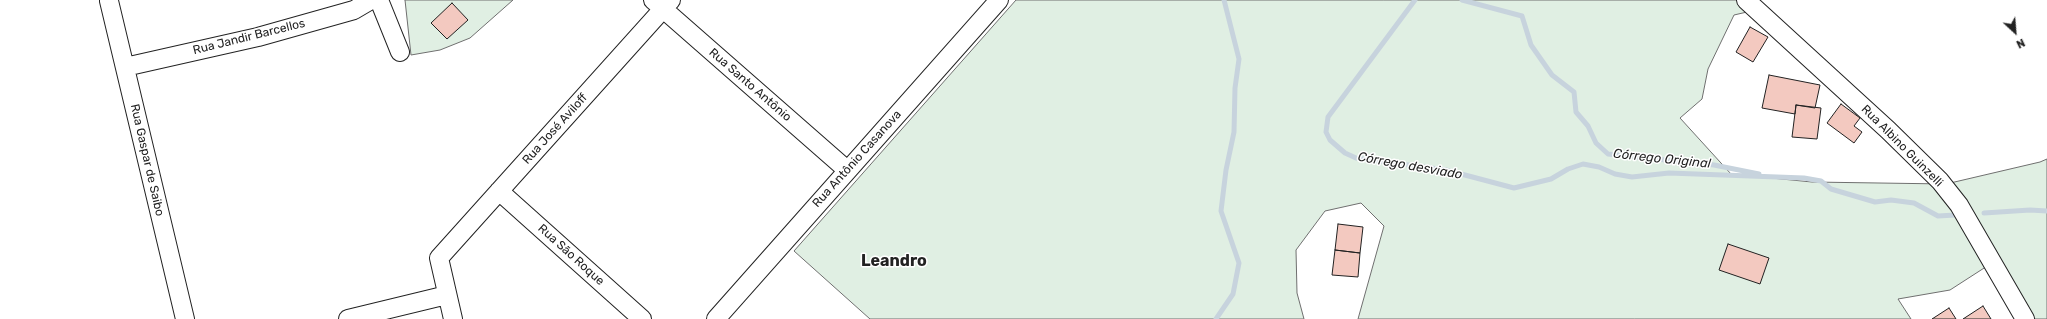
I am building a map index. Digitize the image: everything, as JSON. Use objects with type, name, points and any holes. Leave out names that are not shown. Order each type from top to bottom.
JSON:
[{"type":"street","name":"Rua Jandir Barcellos","points":[[125,67],[258,37],[354,10],[370,0]]},
{"type":"street","points":[[379,0],[400,52]]},
{"type":"street","name":"Rua Antônio Casanova","points":[[716,319],[999,0]]},
{"type":"street","name":"Rua Albino Guinzelli","points":[[1746,0],[1888,130],[1940,181],[1958,205],[2025,319]]},
{"type":"street","name":"Rua Gaspar de Saibo","points":[[109,1],[185,319]]},
{"type":"street","name":"Rua Santo Antônio","points":[[662,3],[847,170]]},
{"type":"street","name":"Rua José Aviloff","points":[[447,295],[439,258],[662,3]]},
{"type":"street","name":"Rua São Roque","points":[[499,191],[642,319]]},
{"type":"street","points":[[348,319],[447,295],[453,319]]},
{"type":"green space","points":[[405,0],[513,0],[470,38],[440,50],[411,55]]},
{"type":"green space","points":[[1016,0],[1752,0],[1760,9],[1734,15],[1708,69],[1702,99],[1680,118],[1731,174],[1812,182],[1946,184],[2040,162],[2047,159],[2047,319],[2035,319],[1995,261],[1950,290],[1898,299],[1911,319],[1358,319],[1384,226],[1361,203],[1325,211],[1296,250],[1297,293],[1304,319],[870,319],[794,251]]},
{"type":"building","points":[[452,3],[468,20],[447,39],[431,23]]},
{"type":"building","points":[[1750,27],[1768,37],[1753,62],[1736,52]]},
{"type":"building","points":[[1769,75],[1820,85],[1815,108],[1796,105],[1795,114],[1762,108]]},
{"type":"building","points":[[1841,104],[1860,118],[1854,126],[1862,132],[1854,143],[1827,123]]},
{"type":"building","points":[[1796,105],[1821,108],[1817,139],[1792,137]]},
{"type":"building","points":[[1338,224],[1363,227],[1360,253],[1335,250]]},
{"type":"building","points":[[1728,244],[1769,258],[1760,284],[1719,270]]},
{"type":"building","points":[[1335,250],[1360,253],[1358,277],[1332,275]]},
{"type":"building","points":[[1983,306],[1991,319],[1963,319]]},
{"type":"building","points":[[1949,308],[1956,319],[1932,319]]},
{"type":"waterway","points":[[1216,319],[1233,294],[1239,263],[1221,211],[1226,170],[1234,132],[1235,88],[1239,59],[1224,0]]},
{"type":"waterway","name":"Córrego desviado","points":[[1415,0],[1328,117],[1326,132],[1330,140],[1345,153],[1356,158],[1446,170],[1514,188],[1551,179],[1568,169],[1583,164],[1599,167],[1615,174],[1632,177],[1669,173],[1804,178],[1821,181],[1831,189],[1875,202],[1891,200],[1914,203],[1938,216],[1955,215]]},
{"type":"waterway","name":"Córrego Original","points":[[1462,0],[1522,16],[1531,45],[1552,75],[1574,92],[1576,112],[1588,126],[1596,143],[1608,154],[1714,165],[1759,174]]},
{"type":"waterway","points":[[1984,213],[2030,210],[2047,211]]},
{"type":"district","name":"Leandro","points":[[894,261]]}]
